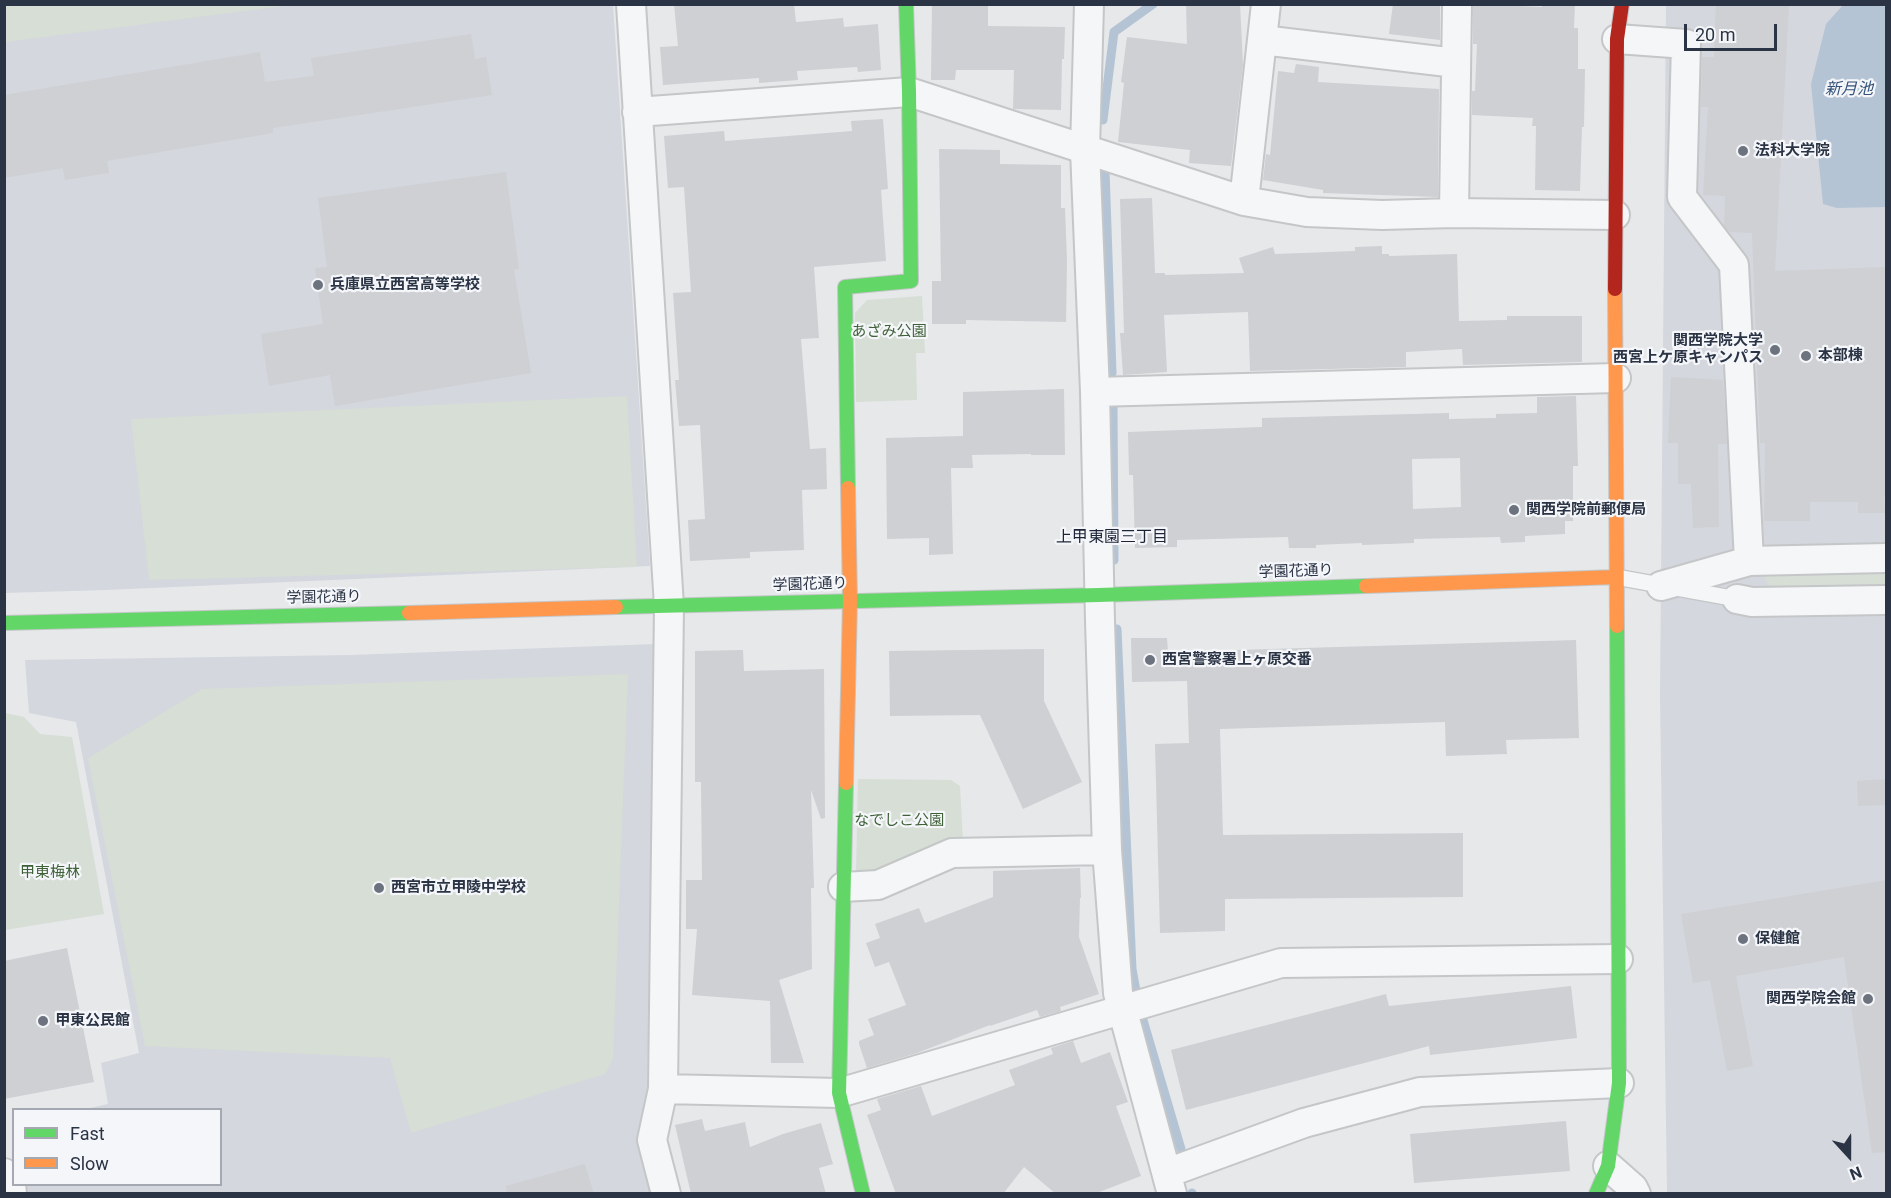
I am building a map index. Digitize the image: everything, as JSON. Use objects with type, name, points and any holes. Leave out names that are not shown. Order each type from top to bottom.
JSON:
[{"type":"street","points":[[631,4],[669,606],[663,1089],[652,1140],[666,1194]]},
{"type":"street","points":[[863,1194],[839,1093],[849,600],[845,287],[911,281],[906,4]]},
{"type":"street","points":[[1089,4],[1086,150],[1107,850],[1118,993],[1169,1183],[1304,1123],[1420,1092],[1619,1083]]},
{"type":"street","points":[[1244,201],[1266,4]]},
{"type":"street","points":[[1454,213],[1457,4]]},
{"type":"street","points":[[1596,1194],[1608,1167],[1619,1083],[1615,215],[1617,39],[1622,4]]},
{"type":"street","points":[[1617,39],[1686,44],[1682,197],[1734,265],[1749,561]]},
{"type":"street","points":[[1262,40],[1456,63]]},
{"type":"street","points":[[637,112],[909,92],[1244,201],[1307,212],[1382,215],[1454,213],[1615,215]]},
{"type":"street","points":[[1095,392],[1616,378]]},
{"type":"street","points":[[1661,586],[1749,561],[1887,558]]},
{"type":"street","name":"学園花通り","points":[[4,623],[1100,595],[1616,577]]},
{"type":"street","points":[[1737,600],[1752,602],[1887,600]]},
{"type":"street","points":[[843,887],[878,885],[952,853],[1107,850]]},
{"type":"street","points":[[663,1089],[839,1093],[1281,963],[1618,959]]},
{"type":"street","points":[[1608,1167],[1633,1188],[1636,1194]]},
{"type":"lane","points":[[1616,577],[1737,600]]},
{"type":"shaded area","name":"兵庫県立西宮高等学校","points":[[4,5],[613,5],[650,566],[5,593]]},
{"type":"shaded area","name":"関西学院大学 西宮上ケ原キャンパス","points":[[1666,5],[1886,5],[1886,1193],[1667,1193],[1660,696]]},
{"type":"shaded area","name":"西宮市立甲陵中学校","points":[[657,644],[647,1090],[638,1140],[652,1193],[28,1193],[26,1186],[222,1186],[222,1108],[90,1108],[108,1104],[101,1063],[139,1053],[76,722],[29,713],[25,660],[351,655]]},
{"type":"green space","points":[[5,4],[292,4],[292,5],[5,42]]},
{"type":"green space","name":"あざみ公園","points":[[922,296],[925,353],[916,353],[917,400],[856,402],[855,313],[867,300]]},
{"type":"green space","points":[[627,396],[637,567],[149,580],[131,419]]},
{"type":"green space","points":[[1886,565],[1886,585],[1778,588],[1768,585],[1764,576],[1768,570]]},
{"type":"green space","name":"西宮市立甲陵中学校","points":[[628,674],[613,1058],[605,1074],[411,1133],[390,1058],[145,1046],[88,758],[202,689]]},
{"type":"green space","name":"甲東梅林","points":[[5,713],[24,717],[40,734],[72,737],[104,914],[5,930]]},
{"type":"green space","name":"なでしこ公園","points":[[858,779],[951,780],[960,786],[963,843],[880,875],[856,873]]},
{"type":"water","name":"新月池","points":[[1843,5],[1886,7],[1886,207],[1837,208],[1823,204],[1811,84],[1826,24]]},
{"type":"building","points":[[674,4],[794,4],[796,22],[843,18],[844,27],[878,24],[881,70],[858,72],[857,67],[797,71],[798,80],[759,83],[759,78],[663,85],[660,47],[678,46]]},
{"type":"building","points":[[932,4],[988,4],[988,26],[1065,27],[1061,110],[1013,109],[1014,70],[956,70],[955,80],[931,80]]},
{"type":"building","points":[[1186,4],[1240,4],[1243,65],[1231,166],[1189,163],[1190,150],[1118,142],[1124,83],[1121,82],[1127,37],[1187,44]]},
{"type":"building","points":[[1393,4],[1440,4],[1440,40],[1389,34]]},
{"type":"building","points":[[1473,4],[1542,7],[1542,4],[1575,4],[1574,28],[1578,28],[1578,69],[1585,69],[1580,191],[1535,190],[1536,126],[1532,126],[1533,118],[1472,115],[1477,44],[1473,44]]},
{"type":"building","points":[[1716,4],[1789,4],[1775,271],[1887,267],[1887,496],[1884,496],[1885,513],[1858,513],[1858,502],[1810,502],[1810,521],[1764,521],[1765,443],[1760,443],[1752,233],[1729,232],[1724,225],[1725,196],[1703,195],[1708,107],[1701,107],[1702,57],[1714,57]]},
{"type":"building","points":[[471,34],[475,59],[486,57],[492,95],[273,128],[273,133],[107,161],[109,173],[65,180],[63,168],[4,178],[4,95],[260,52],[265,82],[314,76],[311,58]]},
{"type":"building","points":[[1296,64],[1319,67],[1318,82],[1439,89],[1438,197],[1323,193],[1323,190],[1263,180],[1266,154],[1270,155],[1278,71],[1294,73]]},
{"type":"building","points":[[883,119],[888,189],[881,190],[886,261],[814,267],[819,338],[801,339],[810,449],[826,448],[827,489],[802,490],[804,550],[750,552],[750,558],[690,561],[688,520],[705,519],[700,425],[679,426],[675,380],[679,380],[673,293],[691,292],[684,187],[668,188],[664,136],[724,131],[725,141],[852,131],[851,121]]},
{"type":"building","points":[[939,149],[1000,150],[1000,164],[1061,165],[1061,208],[1065,208],[1067,261],[1066,322],[966,320],[966,324],[932,324],[932,281],[941,281]]},
{"type":"building","points":[[506,172],[519,269],[514,270],[531,373],[335,406],[330,375],[269,386],[261,334],[323,324],[315,268],[327,267],[318,198]]},
{"type":"building","points":[[1152,198],[1155,273],[1165,273],[1165,275],[1244,273],[1239,258],[1273,247],[1275,254],[1355,251],[1355,247],[1382,246],[1382,254],[1389,254],[1389,256],[1457,254],[1459,321],[1507,320],[1507,316],[1582,316],[1582,362],[1463,365],[1462,349],[1406,352],[1406,367],[1250,371],[1248,312],[1164,315],[1167,372],[1123,375],[1120,333],[1124,333],[1120,199]]},
{"type":"building","points":[[1671,377],[1723,380],[1727,444],[1718,444],[1719,527],[1693,528],[1691,484],[1678,484],[1678,443],[1668,443]]},
{"type":"building","points":[[1064,389],[1065,455],[972,455],[973,468],[951,468],[953,554],[929,555],[929,538],[887,539],[886,438],[963,436],[963,392]]},
{"type":"building","points":[[1576,396],[1578,466],[1573,466],[1573,521],[1565,521],[1565,534],[1525,536],[1525,542],[1501,543],[1500,537],[1414,539],[1414,543],[1362,545],[1362,543],[1316,545],[1316,548],[1289,548],[1288,537],[1177,540],[1177,547],[1135,548],[1133,475],[1129,475],[1128,432],[1262,427],[1262,418],[1449,413],[1449,419],[1496,418],[1496,414],[1537,413],[1537,397]],"holes":[[[1460,458],[1461,507],[1413,509],[1412,459]]]},
{"type":"building","points":[[1131,638],[1167,638],[1168,652],[1576,640],[1579,738],[1506,740],[1507,754],[1446,756],[1445,722],[1220,729],[1223,835],[1463,833],[1463,897],[1225,899],[1225,931],[1160,933],[1155,744],[1189,743],[1187,681],[1132,682]]},
{"type":"building","points":[[1044,649],[1044,701],[1082,782],[1023,809],[980,715],[890,716],[889,651]]},
{"type":"building","points":[[743,650],[744,671],[824,669],[825,818],[821,819],[811,790],[814,888],[811,888],[812,969],[779,980],[804,1063],[771,1063],[770,1001],[692,995],[697,929],[686,929],[686,880],[702,880],[701,782],[695,782],[695,651]]},
{"type":"building","points":[[1887,779],[1887,805],[1858,806],[1857,781]]},
{"type":"building","points":[[1080,868],[1079,937],[1099,994],[1060,1007],[1061,1011],[1040,1017],[1037,1010],[917,1053],[867,1068],[859,1041],[874,1035],[868,1019],[906,1005],[889,962],[875,967],[866,943],[880,938],[875,924],[919,908],[925,923],[993,897],[993,871]]},
{"type":"building","points":[[1887,880],[1887,1152],[1872,1153],[1844,957],[1736,976],[1753,1066],[1727,1071],[1710,980],[1693,983],[1681,914]]},
{"type":"building","name":"甲東公民館","points":[[67,948],[94,1082],[4,1099],[4,961]]},
{"type":"building","points":[[1571,986],[1577,1038],[1430,1055],[1429,1046],[1186,1110],[1171,1050],[1386,994],[1389,1006]]},
{"type":"building","points":[[1073,1041],[1081,1063],[1110,1052],[1128,1102],[1116,1106],[1141,1176],[1094,1194],[1056,1194],[1024,1167],[1003,1194],[896,1194],[867,1115],[881,1110],[877,1099],[921,1086],[932,1116],[1015,1085],[1009,1070],[1053,1054],[1051,1048]]},
{"type":"building","points":[[702,1119],[705,1131],[745,1122],[750,1147],[821,1123],[833,1164],[819,1168],[826,1194],[691,1194],[675,1125]]},
{"type":"building","points":[[1566,1121],[1570,1171],[1414,1183],[1410,1134]]},
{"type":"building","points":[[585,1164],[594,1194],[507,1194],[506,1186]]},
{"type":"waterway","points":[[1103,120],[1114,32],[1153,4]]},
{"type":"waterway","points":[[1105,170],[1112,373]]},
{"type":"waterway","points":[[1113,405],[1114,560]]},
{"type":"waterway","points":[[1117,629],[1132,969],[1136,991]]},
{"type":"waterway","points":[[1143,1020],[1181,1149]]},
{"type":"traffic: fast","points":[[848,488],[845,287],[911,281],[906,4]]},
{"type":"traffic: fast","points":[[616,607],[1366,586]]},
{"type":"traffic: fast","points":[[4,623],[409,613]]},
{"type":"traffic: fast","points":[[1596,1194],[1608,1166],[1619,1083],[1617,626]]},
{"type":"traffic: fast","points":[[846,783],[839,1093],[863,1194]]},
{"type":"traffic: slow","points":[[1615,289],[1617,626]]},
{"type":"traffic: slow","points":[[846,783],[850,600],[848,488]]},
{"type":"traffic: slow","points":[[1366,586],[1616,577]]},
{"type":"traffic: slow","points":[[409,613],[616,607]]},
{"type":"traffic: jam","points":[[1615,289],[1617,39],[1622,4]]},
{"type":"place","name":"法科大学院","points":[[1743,151]]},
{"type":"place","name":"兵庫県立西宮高等学校","points":[[318,285]]},
{"type":"place","name":"関西学院大学 西宮上ケ原キャンパス","points":[[1775,350]]},
{"type":"place","name":"本部棟","points":[[1806,356]]},
{"type":"place","name":"関西学院前郵便局","points":[[1514,510]]},
{"type":"place","name":"西宮警察署上ヶ原交番","points":[[1150,660]]},
{"type":"place","name":"西宮市立甲陵中学校","points":[[379,888]]},
{"type":"place","name":"保健館","points":[[1743,939]]},
{"type":"place","name":"関西学院会館","points":[[1868,999]]},
{"type":"place","name":"甲東公民館","points":[[43,1021]]},
{"type":"district","name":"上甲東園三丁目","points":[[1112,538]]}]
